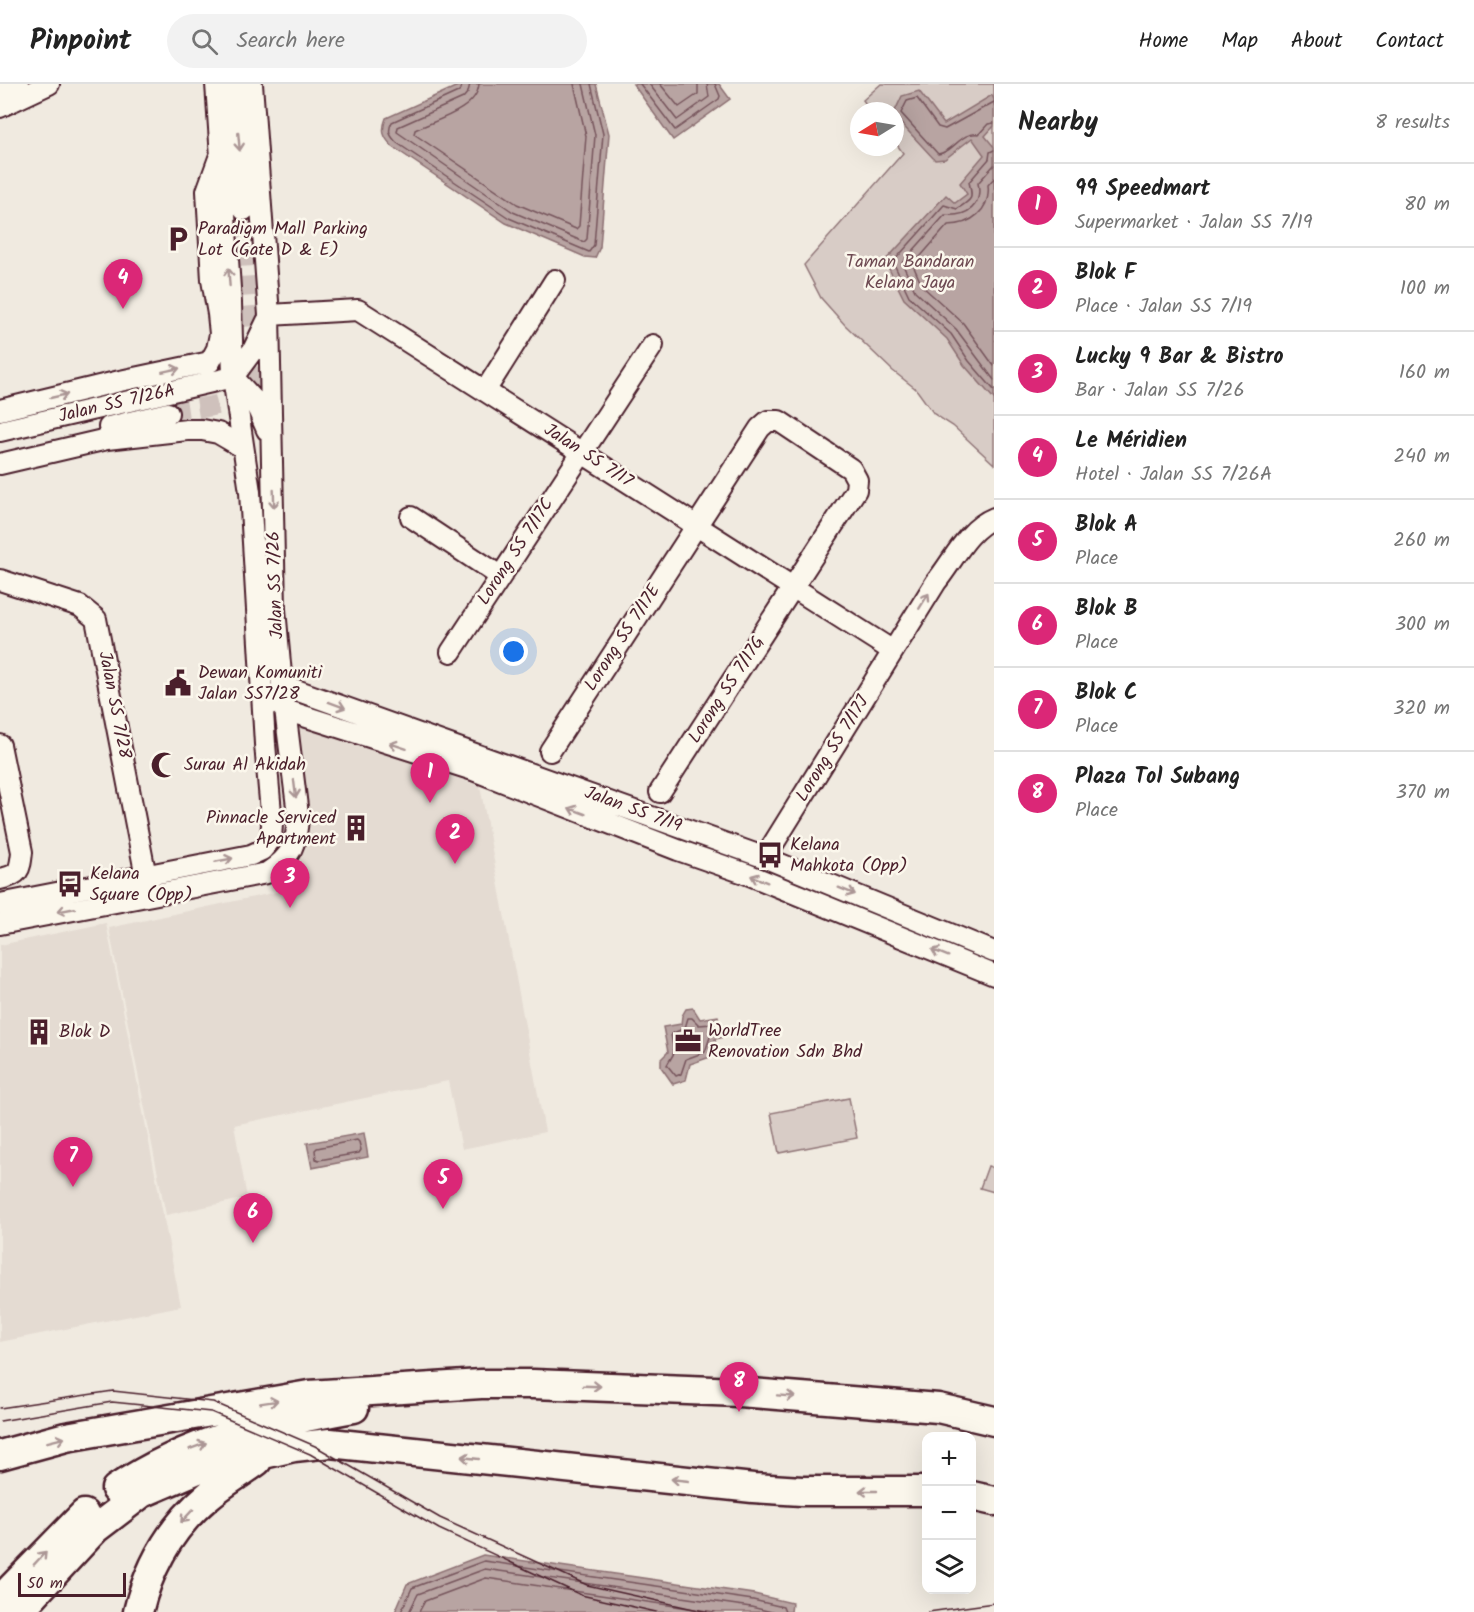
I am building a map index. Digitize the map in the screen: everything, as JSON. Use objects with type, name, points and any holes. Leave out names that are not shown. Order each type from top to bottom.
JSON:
[{"type":"highway","points":[[0,1600],[93,1506],[141,1473],[194,1447],[258,1426],[481,1384]]},
{"type":"highway","points":[[0,1455],[66,1437],[309,1395],[481,1384],[739,1392],[938,1408],[994,1421]]},
{"type":"highway","points":[[18,1612],[95,1529],[142,1493],[198,1469],[294,1447],[330,1443],[753,1488],[802,1491],[922,1491]]},
{"type":"highway","points":[[138,1612],[151,1570],[162,1548],[176,1528],[208,1495],[266,1454]]},
{"type":"highway","points":[[976,1490],[994,1489]]},
{"type":"highway","points":[[976,1497],[994,1501]]},
{"type":"street","points":[[0,92],[18,84]]},
{"type":"street","points":[[0,107],[48,84]]},
{"type":"street","name":"Jalan SS 7/26","points":[[216,84],[234,377],[250,492],[273,697]]},
{"type":"street","points":[[234,84],[244,210]]},
{"type":"street","name":"Jalan SS 7/26","points":[[0,924],[251,855],[262,850],[271,839],[275,609],[270,352],[252,84]]},
{"type":"street","points":[[4,430],[2,410],[114,382],[210,362],[217,349],[220,334],[219,314],[212,280],[207,191],[221,153]]},
{"type":"street","points":[[266,278],[281,301],[303,314]]},
{"type":"street","points":[[485,391],[555,280]]},
{"type":"street","name":"Jalan SS 7/17","points":[[269,315],[358,310],[893,651]]},
{"type":"street","points":[[270,352],[274,338],[282,327],[303,314]]},
{"type":"street","points":[[269,315],[265,329],[234,377],[254,400],[272,441]]},
{"type":"street","name":"Lorong SS 7/17C","points":[[451,652],[653,345]]},
{"type":"street","name":"Jalan SS 7/26A","points":[[4,430],[234,377]]},
{"type":"street","points":[[114,382],[119,402]]},
{"type":"street","name":"Jalan SS 7/26A","points":[[0,452],[168,413]]},
{"type":"street","name":"Lorong SS 7/17G","points":[[660,792],[856,490],[857,480],[851,469],[779,422],[768,421],[760,428]]},
{"type":"street","name":"Lorong SS 7/17E","points":[[550,751],[760,428]]},
{"type":"street","points":[[0,464],[107,440],[187,430],[218,433],[242,447]]},
{"type":"street","points":[[411,517],[500,576]]},
{"type":"street","name":"Lorong SS 7/17J","points":[[772,846],[936,582],[964,543],[984,522],[994,519]]},
{"type":"street","name":"Jalan SS 7/28","points":[[0,580],[80,606],[96,619],[148,885]]},
{"type":"street","name":"Jalan SS 7/19","points":[[273,697],[766,858],[994,952]]},
{"type":"street","name":"Jalan SS 7/19","points":[[273,697],[747,874],[994,975]]},
{"type":"street","points":[[0,745],[22,852],[21,867],[13,876],[0,879]]},
{"type":"street","name":"Jalan SS 7/26","points":[[0,904],[148,885]]},
{"type":"shaded area","points":[[293,722],[480,786],[545,1132],[462,1149],[448,1081],[234,1125],[247,1198],[166,1215],[109,928],[277,892],[306,848]]},
{"type":"shaded area","points":[[106,923],[181,1306],[0,1342],[0,945]]},
{"type":"green space","name":"Taman Bandaran Kelana Jaya","points":[[881,84],[994,84],[994,464],[953,426],[934,414],[916,389],[893,371],[845,325],[821,298],[804,265],[900,156],[904,156],[904,102],[864,102],[863,100]]},
{"type":"green space","points":[[849,1098],[857,1138],[779,1153],[771,1113]]},
{"type":"green space","points":[[988,1166],[994,1168],[994,1192],[980,1188]]},
{"type":"water","points":[[462,84],[596,84],[609,134],[600,247],[595,258],[585,257],[506,223],[393,147],[387,140],[383,130],[386,118]]},
{"type":"water","points":[[633,84],[719,84],[730,99],[673,140]]},
{"type":"water","points":[[919,91],[944,124],[992,95],[994,100],[994,126],[985,136],[994,147],[994,399],[964,365],[947,339],[904,299],[885,261],[946,195],[955,203],[967,194],[960,183],[984,155],[972,138],[945,159],[935,160],[904,127],[904,102],[899,102],[902,96]]},
{"type":"water","points":[[693,1008],[700,1019],[718,1016],[721,1038],[715,1039],[716,1046],[711,1047],[713,1056],[690,1064],[686,1080],[673,1084],[661,1067],[661,1059],[668,1052],[663,1027],[681,1024],[686,1009]]},
{"type":"water","points":[[364,1133],[368,1157],[312,1168],[307,1143]]},
{"type":"water","points":[[483,1555],[754,1594],[792,1603],[791,1612],[395,1612],[407,1584]]},
{"type":"tunnel","points":[[168,413],[225,403],[236,399],[250,388],[255,365],[244,210]]},
{"type":"tram line","points":[[0,1408],[113,1391],[213,1402],[315,1446],[440,1518],[587,1585],[707,1612]]},
{"type":"tram line","points":[[0,1421],[112,1402],[211,1412],[310,1454],[439,1529],[581,1595],[656,1612]]},
{"type":"tram line","points":[[928,1612],[994,1603]]},
{"type":"place","name":"Paradigm Mall Parking Lot (Gate D & E)","points":[[178,239]]},
{"type":"place","name":"Le Méridien","points":[[123,309]]},
{"type":"place","name":"Dewan Komuniti Jalan SS7/28","points":[[178,683]]},
{"type":"place","name":"Surau Al Akidah","points":[[164,765]]},
{"type":"place","name":"99 Speedmart","points":[[430,803]]},
{"type":"place","name":"Pinnacle Serviced Apartment","points":[[356,828]]},
{"type":"place","name":"Kelana Mahkota (Opp)","points":[[770,855]]},
{"type":"place","name":"Blok F","points":[[455,864]]},
{"type":"place","name":"Kelana Square (Opp)","points":[[70,884]]},
{"type":"place","name":"Lucky 9 Bar & Bistro","points":[[290,908]]},
{"type":"place","name":"Blok D","points":[[39,1032]]},
{"type":"place","name":"WorldTree Renovation Sdn Bhd","points":[[688,1041]]},
{"type":"place","name":"Blok C","points":[[73,1187]]},
{"type":"place","name":"Blok A","points":[[443,1209]]},
{"type":"place","name":"Blok B","points":[[253,1243]]},
{"type":"place","name":"Plaza Tol Subang","points":[[739,1412]]}]
